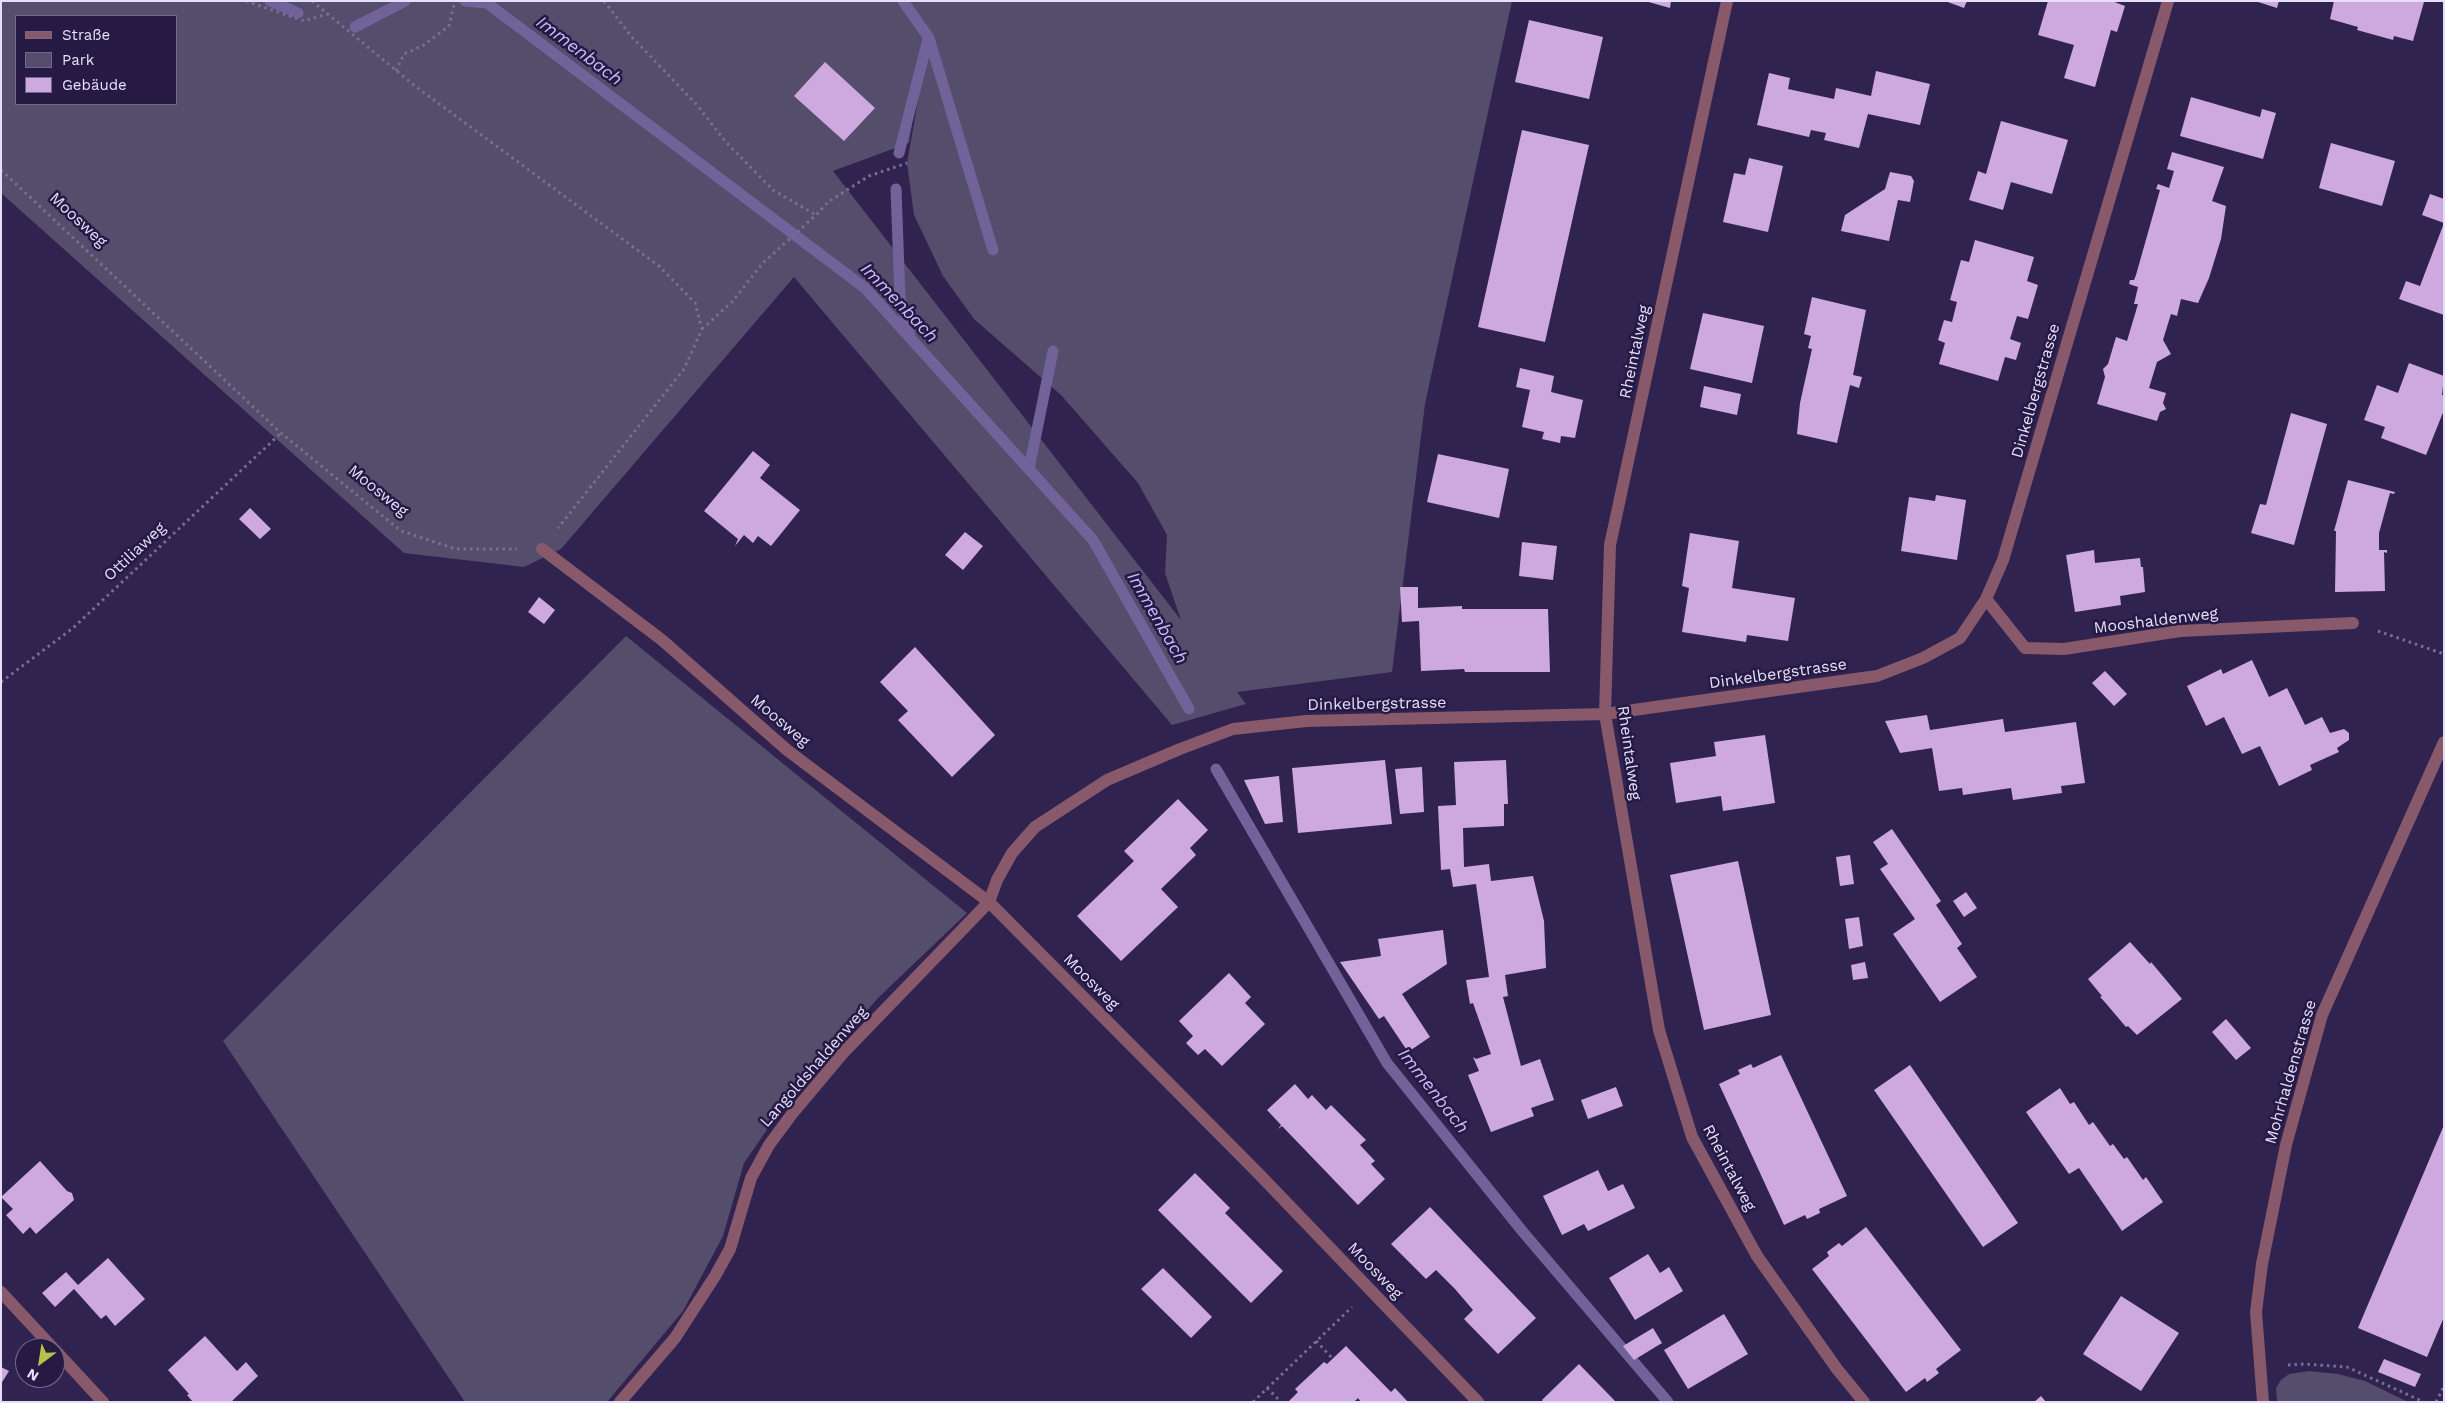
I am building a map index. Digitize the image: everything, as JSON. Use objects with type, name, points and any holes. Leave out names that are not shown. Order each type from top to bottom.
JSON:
[{"type":"street","name":"Rheintalweg","points":[[1727,1],[1610,545],[1605,714],[1659,1030],[1692,1137],[1757,1256],[1837,1369],[1864,1402]]},
{"type":"street","name":"Dinkelbergstrasse","points":[[989,902],[997,880],[1012,853],[1035,827],[1107,780],[1180,748],[1233,730],[1306,721],[1605,714],[1877,676],[1923,658],[1960,638],[1986,599],[2004,560],[2168,1]]},
{"type":"street","name":"Moosweg","points":[[542,549],[662,640],[788,750],[989,902],[1251,1165],[1478,1402]]},
{"type":"street","name":"Mooshaldenweg","points":[[1986,599],[2025,648],[2064,649],[2180,631],[2353,623]]},
{"type":"street","name":"Mohrhaldenstrasse","points":[[2264,1402],[2256,1312],[2262,1264],[2286,1145],[2320,1024],[2444,742]]},
{"type":"street","name":"Langoldshaldenweg","points":[[620,1402],[674,1338],[715,1276],[730,1249],[751,1178],[768,1145],[844,1052],[989,902]]},
{"type":"street","points":[[1,1292],[44,1338]]},
{"type":"street","points":[[65,1361],[103,1402]]},
{"type":"path","points":[[246,1],[304,21],[327,14]]},
{"type":"path","points":[[312,1],[396,71],[659,266],[695,303],[702,330]]},
{"type":"path","points":[[396,71],[404,54],[424,45],[449,26],[455,1]]},
{"type":"path","points":[[604,1],[631,36],[698,105],[724,141],[773,190],[816,215]]},
{"type":"path","points":[[542,549],[684,369],[702,330],[732,302],[762,264],[828,202],[869,176],[907,163]]},
{"type":"path","name":"Moosweg","points":[[1,170],[281,433],[401,531],[456,549],[542,549]]},
{"type":"path","name":"Ottiliaweg","points":[[1,682],[73,628],[281,433]]},
{"type":"path","points":[[2353,623],[2444,654]]},
{"type":"path","points":[[1253,1402],[1370,1289]]},
{"type":"path","points":[[1316,1341],[1332,1359]]},
{"type":"path","points":[[2260,1368],[2304,1364],[2347,1367],[2424,1402]]},
{"type":"path","points":[[2436,1402],[2444,1386]]},
{"type":"path","points":[[1267,1388],[1281,1402]]},
{"type":"green space","points":[[1,1],[906,1],[926,37],[909,143],[833,171],[1181,620],[1165,573],[1167,535],[1138,483],[1061,395],[974,319],[943,276],[914,215],[907,163],[929,38],[907,1],[1512,1],[1425,404],[1392,672],[1237,692],[1246,704],[1172,725],[794,277],[561,549],[524,567],[404,553],[1,193]]},
{"type":"green space","points":[[626,636],[967,913],[878,998],[777,1115],[744,1163],[723,1236],[683,1311],[607,1402],[465,1402],[223,1041]]},
{"type":"green space","points":[[2309,1371],[2338,1374],[2365,1381],[2408,1402],[2277,1402],[2276,1388],[2281,1380],[2289,1374]]},
{"type":"building","points":[[1645,1],[1671,1],[1670,8]]},
{"type":"building","points":[[1945,1],[1967,1],[1964,8]]},
{"type":"building","points":[[2048,1],[2112,1],[2125,6],[2117,32],[2111,30],[2095,87],[2064,78],[2074,45],[2038,35]]},
{"type":"building","points":[[2255,1],[2279,1],[2277,8]]},
{"type":"building","points":[[2334,1],[2424,2],[2413,41],[2394,36],[2393,40],[2357,30],[2358,27],[2330,19]]},
{"type":"building","points":[[1529,20],[1603,37],[1589,99],[1515,82]]},
{"type":"building","points":[[825,62],[875,108],[844,141],[794,96]]},
{"type":"building","points":[[1876,71],[1930,84],[1920,125],[1868,114],[1859,148],[1824,140],[1826,133],[1811,130],[1809,137],[1757,125],[1769,73],[1790,78],[1788,89],[1834,99],[1836,88],[1871,96]]},
{"type":"building","points":[[2191,97],[2260,117],[2262,109],[2276,113],[2263,159],[2180,136]]},
{"type":"building","points":[[2001,121],[2068,140],[2052,194],[2011,182],[2003,210],[1969,200],[1978,171],[1986,174]]},
{"type":"building","points":[[1522,130],[1589,145],[1545,342],[1478,327]]},
{"type":"building","points":[[2331,143],[2395,161],[2382,206],[2319,188]]},
{"type":"building","points":[[2172,152],[2224,167],[2212,201],[2226,206],[2221,239],[2209,278],[2198,303],[2181,299],[2177,316],[2171,314],[2163,340],[2171,354],[2157,362],[2149,388],[2166,393],[2163,403],[2166,409],[2160,412],[2157,421],[2097,404],[2105,377],[2103,369],[2108,364],[2116,337],[2127,341],[2138,304],[2134,304],[2138,287],[2129,284],[2130,280],[2134,280],[2136,275],[2160,190],[2156,189],[2158,184],[2169,188],[2174,171],[2167,169]]},
{"type":"building","points":[[1749,158],[1783,166],[1768,232],[1723,222],[1734,173],[1745,175]]},
{"type":"building","points":[[1890,172],[1911,176],[1914,181],[1910,202],[1898,200],[1889,241],[1841,231],[1845,215],[1885,189]]},
{"type":"building","points":[[2430,194],[2444,199],[2444,223],[2422,215]]},
{"type":"building","points":[[2444,223],[2444,315],[2399,299],[2406,281],[2420,286]]},
{"type":"building","points":[[1975,240],[2034,257],[2027,281],[2038,285],[2028,319],[2017,316],[2010,339],[2021,343],[2016,360],[2005,357],[1998,381],[1939,364],[1945,343],[1938,340],[1944,320],[1952,322],[1957,302],[1950,300],[1961,260],[1969,262]]},
{"type":"building","points":[[1812,297],[1866,310],[1853,375],[1862,377],[1859,388],[1850,385],[1837,443],[1797,434],[1800,403],[1812,349],[1808,348],[1811,336],[1804,334]]},
{"type":"building","points":[[1703,313],[1764,326],[1752,383],[1690,369]]},
{"type":"building","points":[[2409,363],[2444,376],[2442,395],[2444,396],[2444,410],[2426,455],[2381,438],[2385,427],[2364,420],[2377,385],[2398,393]]},
{"type":"building","points":[[1520,368],[1554,376],[1551,392],[1583,400],[1575,438],[1561,436],[1560,443],[1542,439],[1544,432],[1522,427],[1530,390],[1516,387]]},
{"type":"building","points":[[1704,386],[1741,394],[1737,415],[1700,407]]},
{"type":"building","points":[[2291,413],[2327,424],[2294,545],[2251,533],[2260,504],[2266,505]]},
{"type":"building","points":[[753,451],[770,465],[760,478],[800,510],[771,546],[758,536],[753,543],[744,535],[735,546],[738,539],[704,511]]},
{"type":"building","points":[[1438,454],[1509,469],[1499,518],[1427,502]]},
{"type":"building","points":[[2348,480],[2395,492],[2394,494],[2390,493],[2379,533],[2379,550],[2387,550],[2387,553],[2384,552],[2385,591],[2335,592],[2336,531],[2334,531]]},
{"type":"building","points":[[1936,495],[1966,500],[1957,560],[1901,551],[1909,497],[1935,501]]},
{"type":"building","points":[[250,508],[271,529],[260,539],[239,519]]},
{"type":"building","points":[[965,532],[983,546],[963,570],[945,555]]},
{"type":"building","points":[[1690,533],[1739,541],[1732,588],[1795,598],[1788,641],[1747,635],[1746,642],[1682,632],[1689,588],[1682,586]]},
{"type":"building","points":[[1522,542],[1557,546],[1553,580],[1519,576]]},
{"type":"building","points":[[2094,550],[2095,563],[2140,558],[2141,567],[2143,567],[2145,592],[2120,596],[2121,605],[2075,612],[2066,555]]},
{"type":"building","points":[[1400,587],[1418,587],[1418,608],[1462,606],[1462,609],[1548,609],[1550,672],[1465,672],[1464,669],[1421,671],[1419,621],[1402,622]]},
{"type":"building","points":[[539,597],[555,610],[544,624],[528,612]]},
{"type":"building","points":[[915,647],[995,735],[952,777],[898,720],[908,711],[880,682]]},
{"type":"building","points":[[2252,660],[2269,697],[2287,688],[2305,725],[2322,717],[2330,733],[2344,729],[2349,733],[2349,740],[2337,748],[2339,752],[2310,765],[2312,770],[2279,786],[2260,746],[2242,754],[2224,717],[2206,726],[2187,686],[2221,669],[2223,674]]},
{"type":"building","points":[[2105,671],[2127,694],[2114,706],[2092,683]]},
{"type":"building","points":[[1927,715],[1930,730],[2003,719],[2005,732],[2076,722],[2085,783],[2061,786],[2062,793],[2013,800],[2011,788],[1963,795],[1962,788],[1939,791],[1932,748],[1900,753],[1885,721]]},
{"type":"building","points":[[1765,735],[1775,803],[1723,811],[1721,796],[1676,803],[1670,763],[1716,756],[1714,742]]},
{"type":"building","points":[[1385,760],[1392,824],[1298,833],[1292,768]]},
{"type":"building","points":[[1506,760],[1508,804],[1504,804],[1504,826],[1463,828],[1464,867],[1489,864],[1491,881],[1533,876],[1544,921],[1546,968],[1505,975],[1508,996],[1503,997],[1521,1066],[1540,1059],[1554,1100],[1531,1108],[1534,1116],[1491,1132],[1468,1075],[1479,1071],[1473,1057],[1476,1059],[1491,1054],[1473,1003],[1470,1004],[1466,980],[1489,977],[1476,884],[1453,887],[1450,869],[1441,870],[1438,806],[1456,805],[1454,762]]},
{"type":"building","points":[[1422,767],[1424,812],[1400,814],[1395,769]]},
{"type":"building","points":[[1279,776],[1283,822],[1265,824],[1244,780]]},
{"type":"building","points":[[1178,799],[1208,830],[1190,848],[1196,855],[1161,889],[1178,907],[1121,961],[1077,916],[1134,861],[1124,851]]},
{"type":"building","points":[[1892,829],[1941,901],[1936,905],[1962,944],[1957,948],[1977,977],[1940,1002],[1893,934],[1915,919],[1880,869],[1888,864],[1873,842]]},
{"type":"building","points":[[1850,855],[1854,884],[1840,886],[1836,857]]},
{"type":"building","points":[[1738,861],[1771,1015],[1704,1030],[1670,875]]},
{"type":"building","points":[[1966,892],[1977,908],[1964,917],[1953,901]]},
{"type":"building","points":[[1859,917],[1863,946],[1849,949],[1845,919]]},
{"type":"building","points":[[1443,930],[1447,964],[1402,994],[1430,1037],[1408,1052],[1384,1016],[1379,1019],[1340,962],[1381,956],[1378,939]]},
{"type":"building","points":[[2130,942],[2150,964],[2151,962],[2182,999],[2137,1035],[2128,1026],[2126,1027],[2100,997],[2102,996],[2088,979]]},
{"type":"building","points":[[1865,962],[1868,978],[1853,980],[1851,965]]},
{"type":"building","points":[[1229,973],[1251,997],[1245,1003],[1265,1024],[1222,1066],[1205,1049],[1198,1055],[1186,1043],[1193,1036],[1179,1021]]},
{"type":"building","points":[[2226,1019],[2251,1048],[2236,1060],[2212,1032]]},
{"type":"building","points":[[1781,1055],[1847,1196],[1819,1209],[1820,1213],[1807,1219],[1805,1215],[1784,1225],[1719,1084],[1740,1074],[1738,1070],[1751,1064],[1753,1068]]},
{"type":"building","points":[[1910,1065],[2018,1223],[1983,1247],[1874,1090]]},
{"type":"building","points":[[1295,1084],[1308,1099],[1312,1095],[1326,1110],[1331,1105],[1366,1140],[1360,1145],[1375,1161],[1371,1164],[1385,1179],[1358,1205],[1282,1126],[1278,1129],[1281,1125],[1267,1110]]},
{"type":"building","points":[[1616,1087],[1623,1106],[1588,1119],[1581,1100]]},
{"type":"building","points":[[2060,1088],[2070,1104],[2074,1102],[2089,1125],[2093,1122],[2110,1146],[2113,1144],[2124,1159],[2127,1157],[2143,1180],[2146,1177],[2163,1202],[2122,1231],[2079,1168],[2069,1174],[2026,1112]]},
{"type":"building","points":[[2444,1125],[2444,1317],[2427,1357],[2358,1328]]},
{"type":"building","points":[[40,1161],[67,1191],[72,1193],[74,1200],[36,1234],[30,1227],[23,1234],[6,1215],[13,1209],[1,1197]]},
{"type":"building","points":[[1598,1170],[1608,1191],[1623,1184],[1635,1208],[1588,1231],[1584,1224],[1562,1235],[1543,1196]]},
{"type":"building","points":[[1195,1173],[1230,1208],[1225,1213],[1283,1271],[1251,1303],[1158,1210]]},
{"type":"building","points":[[1430,1207],[1536,1318],[1498,1354],[1464,1319],[1473,1310],[1455,1289],[1436,1270],[1426,1279],[1391,1244]]},
{"type":"building","points":[[1866,1227],[1961,1350],[1936,1369],[1939,1373],[1927,1382],[1925,1378],[1906,1392],[1812,1269],[1829,1256],[1827,1252],[1839,1243],[1842,1246]]},
{"type":"building","points":[[1648,1254],[1660,1273],[1669,1267],[1683,1291],[1635,1320],[1609,1278]]},
{"type":"building","points":[[108,1258],[145,1299],[115,1326],[106,1315],[101,1319],[74,1289],[55,1307],[42,1293],[66,1272],[78,1285]]},
{"type":"building","points":[[1163,1268],[1212,1317],[1191,1338],[1141,1289]]},
{"type":"building","points":[[2121,1296],[2179,1333],[2141,1391],[2083,1354]]},
{"type":"building","points":[[1724,1314],[1748,1354],[1688,1389],[1664,1350]]},
{"type":"building","points":[[1653,1328],[1662,1343],[1634,1360],[1623,1346]]},
{"type":"building","points":[[205,1336],[237,1371],[246,1362],[258,1376],[231,1402],[193,1402],[187,1395],[189,1394],[168,1370]]},
{"type":"building","points":[[1346,1346],[1391,1392],[1395,1388],[1408,1402],[1361,1402],[1358,1398],[1354,1402],[1288,1402],[1298,1392],[1295,1389],[1324,1362],[1327,1364]]},
{"type":"building","points":[[2384,1359],[2421,1374],[2415,1387],[2378,1372]]},
{"type":"building","points":[[1579,1364],[1616,1402],[1544,1402],[1542,1400]]},
{"type":"building","points":[[1,1367],[9,1371],[1,1384]]},
{"type":"building","points":[[2041,1396],[2046,1402],[2034,1402]]},
{"type":"waterway","name":"Immenbach","points":[[270,1],[298,13]]},
{"type":"waterway","name":"Immenbach","points":[[355,27],[405,1]]},
{"type":"waterway","name":"Immenbach","points":[[465,1],[487,3],[865,288],[1093,540],[1189,709]]},
{"type":"waterway","points":[[903,1],[929,38],[993,250]]},
{"type":"waterway","points":[[899,153],[928,39]]},
{"type":"waterway","points":[[896,189],[900,298],[910,336]]},
{"type":"waterway","points":[[1029,469],[1053,351]]},
{"type":"waterway","name":"Immenbach","points":[[1216,769],[1387,1063],[1523,1232],[1668,1402]]}]
